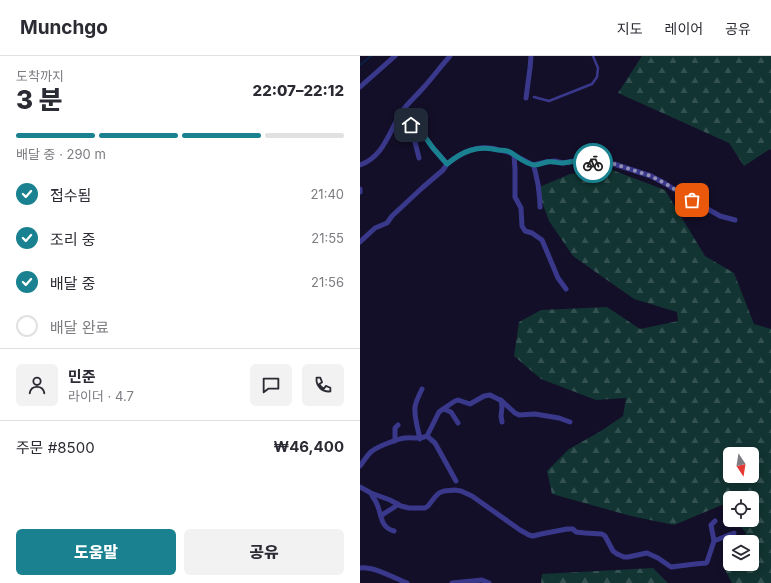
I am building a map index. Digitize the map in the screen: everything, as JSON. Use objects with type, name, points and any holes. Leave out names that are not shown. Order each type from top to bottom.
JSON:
[{"type":"street","points":[[360,87],[394,56]]},
{"type":"street","points":[[360,165],[374,158],[380,151],[394,124],[401,117],[403,110],[450,56]]},
{"type":"street","points":[[526,98],[531,56]]},
{"type":"street","points":[[401,117],[414,142],[418,158]]},
{"type":"street","points":[[401,117],[425,137],[447,164]]},
{"type":"street","points":[[360,242],[374,228],[387,223],[392,216],[422,188],[444,170],[447,164],[454,158],[463,153],[481,147],[509,152],[533,165],[537,175],[540,207]]},
{"type":"street","points":[[514,155],[515,197],[521,208],[522,226],[525,231],[532,233],[542,240],[558,278],[566,289]]},
{"type":"street","points":[[533,165],[555,161],[563,163],[579,160],[588,161],[595,164],[614,164],[651,176],[720,216],[735,220]]},
{"type":"street","points":[[420,439],[415,407],[422,389]]},
{"type":"street","points":[[360,466],[372,450],[406,438],[420,439],[427,436],[439,412],[458,400],[466,404],[470,404],[484,396],[490,395],[500,400],[515,413],[541,415],[559,418],[570,422]]},
{"type":"street","points":[[500,400],[502,407],[502,422]]},
{"type":"street","points":[[443,409],[450,412],[458,423]]},
{"type":"street","points":[[395,441],[396,428],[398,425]]},
{"type":"street","points":[[427,436],[435,444],[456,481]]},
{"type":"street","points":[[360,487],[401,506],[410,508],[425,508],[434,497],[444,491],[461,491],[472,496],[529,535],[533,536],[567,529],[573,529],[576,532],[602,534],[605,536],[613,551],[617,554],[628,557],[647,553],[658,558],[671,567],[707,562],[714,541],[711,525],[715,521]]},
{"type":"street","points":[[371,493],[386,527],[389,530],[394,531]]},
{"type":"street","points":[[381,516],[398,504]]},
{"type":"street","points":[[714,541],[734,533]]},
{"type":"street","points":[[360,568],[365,567],[407,583]]},
{"type":"street","points":[[452,583],[482,580],[489,583]]},
{"type":"lane","points":[[534,97],[549,101],[578,91],[592,84],[597,77],[598,68],[593,56]]},
{"type":"green space","points":[[642,56],[771,56],[771,150],[770,149],[744,166],[729,143],[618,93]]},
{"type":"green space","points":[[607,168],[665,190],[705,256],[734,273],[754,324],[771,329],[771,583],[732,583],[726,571],[759,571],[759,535],[745,535],[746,533],[741,527],[759,527],[759,491],[723,491],[723,506],[722,505],[674,525],[631,516],[552,494],[547,471],[569,449],[601,431],[623,416],[626,398],[596,400],[541,379],[514,356],[519,322],[541,310],[607,307],[640,329],[678,321],[677,312],[634,299],[573,256],[549,221],[537,188],[570,174]]},
{"type":"green space","points":[[653,568],[668,583],[541,583],[542,574]]},
{"type":"waterway","points":[[360,65],[371,56]]},
{"type":"way so far","points":[[593,163],[614,164],[651,176],[692,200]]},
{"type":"route","points":[[411,125],[425,137],[447,164],[463,153],[481,147],[509,152],[533,165],[555,161],[563,163],[579,160],[593,163]]}]
